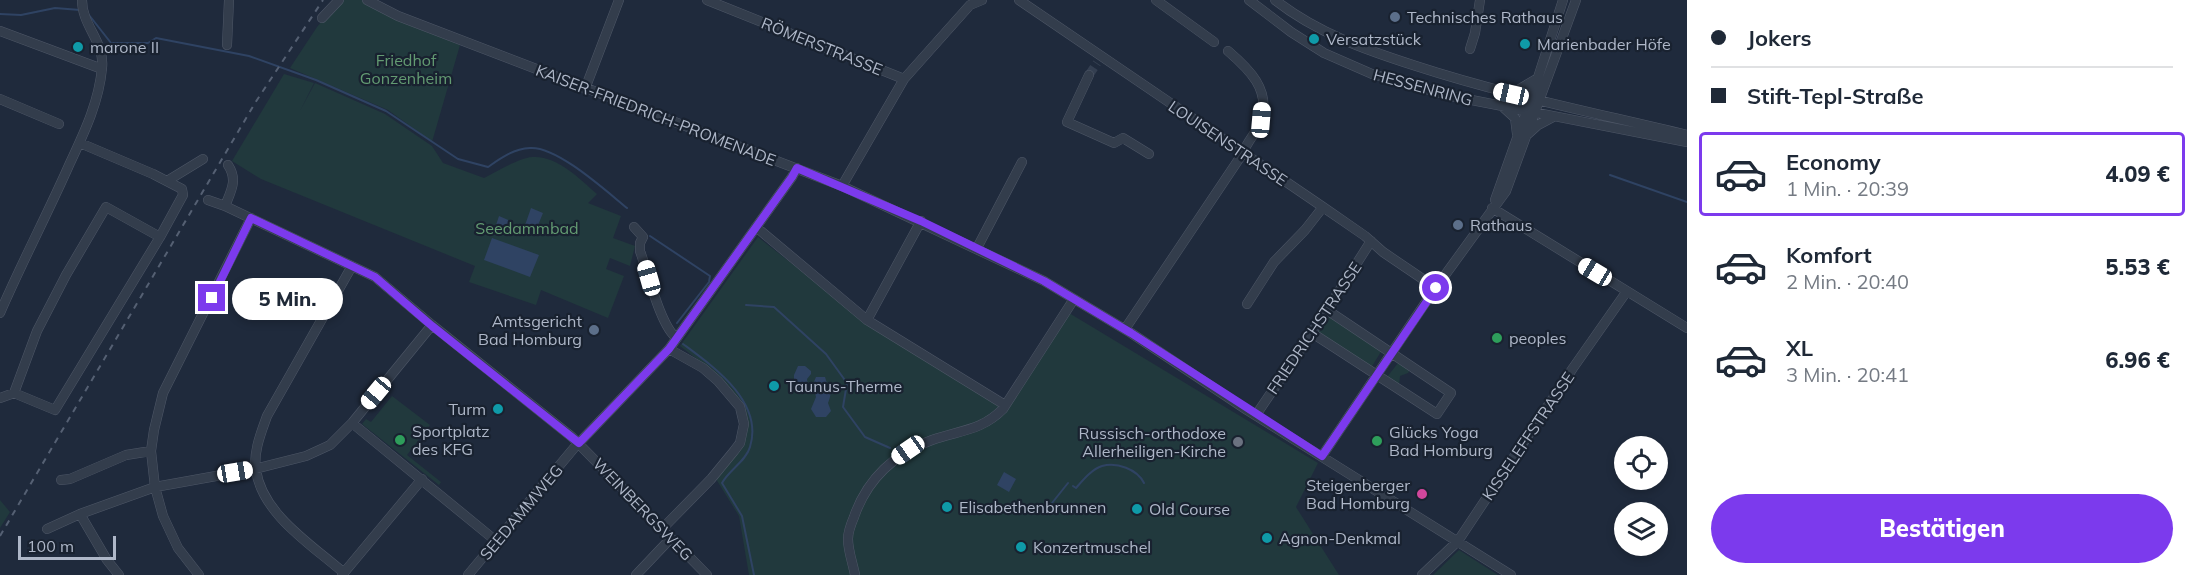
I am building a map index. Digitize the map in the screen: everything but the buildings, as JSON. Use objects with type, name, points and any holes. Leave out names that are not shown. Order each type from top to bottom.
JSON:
[{"type":"street","points":[[227,45],[229,0]]},
{"type":"street","points":[[322,18],[339,0]]},
{"type":"street","name":"KAISER-FRIEDRICH-PROMENADE","points":[[367,0],[398,16],[842,186],[921,221],[1044,281],[1125,329],[1256,415],[1511,575]]},
{"type":"street","points":[[585,89],[619,0]]},
{"type":"street","name":"RÖMERSTRASSE","points":[[707,0],[904,79]]},
{"type":"street","points":[[842,186],[904,79],[971,3],[982,0]]},
{"type":"street","name":"LOUISENSTRASSE","points":[[1019,0],[1099,59],[1323,207],[1436,288]]},
{"type":"street","points":[[1156,0],[1214,42]]},
{"type":"street","name":"HESSENRING","points":[[1249,0],[1324,53],[1364,71],[1425,90],[1687,142]]},
{"type":"street","points":[[1470,49],[1480,0]]},
{"type":"street","points":[[1322,456],[1436,288],[1506,191],[1521,138],[1542,79],[1563,0]]},
{"type":"street","points":[[1511,94],[1542,79],[1576,0]]},
{"type":"street","points":[[0,313],[90,120],[102,69],[101,49],[82,13],[82,1]]},
{"type":"street","points":[[1275,20],[1279,3]]},
{"type":"street","name":"HESSENRING","points":[[1279,3],[1318,28],[1368,50],[1474,85],[1687,135]]},
{"type":"street","points":[[0,31],[102,69]]},
{"type":"street","points":[[1125,329],[1243,153],[1247,141],[1261,120],[1263,95],[1248,68],[1228,51]]},
{"type":"street","points":[[1089,75],[1067,123],[1114,143],[1123,138],[1149,154]]},
{"type":"street","points":[[1542,79],[1556,104]]},
{"type":"street","points":[[0,99],[59,124]]},
{"type":"street","points":[[1502,106],[1515,118],[1521,138]]},
{"type":"street","points":[[1521,138],[1553,117]]},
{"type":"street","points":[[0,398],[14,393],[55,410],[183,195],[182,189],[167,181],[80,143]]},
{"type":"street","points":[[167,181],[203,159]]},
{"type":"street","points":[[977,248],[1022,162]]},
{"type":"street","points":[[225,206],[235,182],[228,165]]},
{"type":"street","name":"SEEDAMMWEG","points":[[468,575],[579,443],[669,349],[797,168]]},
{"type":"street","name":"WEINBERGSWEG","points":[[208,200],[375,277],[432,326],[579,443],[707,575]]},
{"type":"street","points":[[14,393],[37,331],[66,275],[106,207],[160,237]]},
{"type":"street","points":[[1247,304],[1274,262],[1305,230],[1323,207]]},
{"type":"street","points":[[1492,208],[1687,327]]},
{"type":"street","points":[[199,575],[178,548],[163,516],[154,487],[151,451],[163,393],[251,218]]},
{"type":"street","points":[[867,320],[921,221]]},
{"type":"street","points":[[634,227],[643,237],[640,251],[659,307],[672,335],[677,338]]},
{"type":"street","points":[[756,227],[867,320],[1005,405]]},
{"type":"street","name":"FRIEDRICHSTRASSE","points":[[1256,415],[1371,242]]},
{"type":"street","points":[[352,266],[267,416],[258,439],[255,469],[262,492],[274,512],[343,574],[422,479]]},
{"type":"street","name":"KISSELEFFSTRASSE","points":[[1422,575],[1458,541],[1627,291]]},
{"type":"street","points":[[855,575],[848,536],[858,506],[870,484],[890,463],[908,450],[990,422],[1005,405],[1074,299]]},
{"type":"street","points":[[1312,333],[1437,414],[1451,393],[1327,310]]},
{"type":"street","points":[[47,529],[80,514],[154,487],[255,469],[306,456],[330,445],[352,423],[432,326]]},
{"type":"street","points":[[662,529],[717,472],[740,443],[744,424],[740,407],[718,381],[703,368],[669,349]]},
{"type":"street","points":[[352,423],[496,541]]},
{"type":"street","points":[[61,480],[70,479],[126,456],[151,451]]},
{"type":"street","points":[[80,514],[106,560],[119,575]]},
{"type":"street","points":[[636,575],[671,538]]},
{"type":"green space","name":"Friedhof Gonzenheim","points":[[340,0],[362,0],[383,13],[460,45],[432,142],[388,110],[290,68],[317,27]]},
{"type":"green space","name":"Seedammbad","points":[[284,74],[314,83],[300,111],[315,83],[385,114],[432,146],[443,163],[484,178],[532,157],[550,160],[576,175],[597,194],[588,203],[621,216],[613,238],[635,246],[630,266],[610,258],[606,269],[624,276],[608,318],[541,290],[536,305],[469,282],[475,266],[261,179],[232,161]]},
{"type":"green space","points":[[758,237],[814,281],[1006,410],[1069,313],[1318,463],[1296,507],[1339,575],[749,575],[739,516],[716,479],[747,424],[716,374],[680,346]]},
{"type":"green space","points":[[1329,314],[1382,350],[1371,368],[1317,332]]},
{"type":"green space","points":[[1398,363],[1410,370],[1400,376],[1399,386],[1387,377]]},
{"type":"green space","name":"Sportplatz des KFG","points":[[392,396],[430,425],[407,455],[441,482],[439,485],[362,424],[366,419],[371,422]]},
{"type":"green space","points":[[0,500],[10,512],[0,528]]},
{"type":"green space","points":[[1459,550],[1498,575],[1433,575]]},
{"type":"water","points":[[531,208],[543,213],[534,235],[523,231]]},
{"type":"water","points":[[499,216],[513,222],[509,234],[495,228]]},
{"type":"water","points":[[492,238],[539,255],[530,277],[484,260]]},
{"type":"water","points":[[798,366],[805,366],[811,371],[807,379],[808,385],[803,389],[794,386],[794,375]]},
{"type":"water","points":[[816,377],[825,377],[830,389],[828,403],[831,411],[826,417],[816,417],[811,409],[816,397],[813,384]]},
{"type":"water","points":[[1004,472],[1016,479],[1009,492],[997,485]]},
{"type":"waterway","points":[[0,14],[21,15],[55,8],[80,10]]},
{"type":"waterway","points":[[89,15],[111,43],[148,43],[156,38],[249,56],[316,80],[386,111],[458,159],[488,167],[518,150],[541,149],[554,154],[581,171],[627,208]]},
{"type":"waterway","points":[[1610,175],[1687,202]]},
{"type":"waterway","points":[[650,236],[710,276],[709,282],[677,323]]},
{"type":"waterway","points":[[746,305],[774,307],[826,354],[847,383],[843,407],[865,437],[890,448]]},
{"type":"waterway","points":[[683,344],[722,375],[743,401],[750,415],[752,431],[748,452],[722,483],[742,516],[754,575]]},
{"type":"waterway","points":[[1073,486],[1076,488],[1088,475],[1108,465],[1132,470],[1144,483]]},
{"type":"waterway","points":[[1052,503],[1068,483]]},
{"type":"tunnel","points":[[1089,75],[1097,63]]},
{"type":"railway","points":[[0,536],[255,103],[323,0]]},
{"type":"place","name":"Technisches Rathaus","points":[[1395,17]]},
{"type":"place","name":"Versatzstück","points":[[1314,39]]},
{"type":"place","name":"Marienbader Höfe","points":[[1525,44]]},
{"type":"place","name":"marone II","points":[[78,47]]},
{"type":"place","name":"Rathaus","points":[[1458,225]]},
{"type":"place","name":"Amtsgericht Bad Homburg","points":[[594,330]]},
{"type":"place","name":"peoples","points":[[1497,338]]},
{"type":"place","name":"Taunus-Therme","points":[[774,386]]},
{"type":"place","name":"Turm","points":[[498,409]]},
{"type":"place","name":"Sportplatz des KFG","points":[[400,440]]},
{"type":"place","name":"Glücks Yoga Bad Homburg","points":[[1377,441]]},
{"type":"place","name":"Russisch-orthodoxe Allerheiligen-Kirche","points":[[1238,442]]},
{"type":"place","name":"Steigenberger Bad Homburg","points":[[1422,494]]},
{"type":"place","name":"Elisabethenbrunnen","points":[[947,507]]},
{"type":"place","name":"Old Course","points":[[1137,509]]},
{"type":"place","name":"Agnon-Denkmal","points":[[1267,538]]},
{"type":"place","name":"Konzertmuschel","points":[[1021,547]]},
{"type":"route","points":[[212,298],[251,218],[375,277],[432,326],[579,443],[669,349],[797,168],[921,221],[1044,281],[1131,333],[1247,410],[1322,456],[1436,288]]}]
